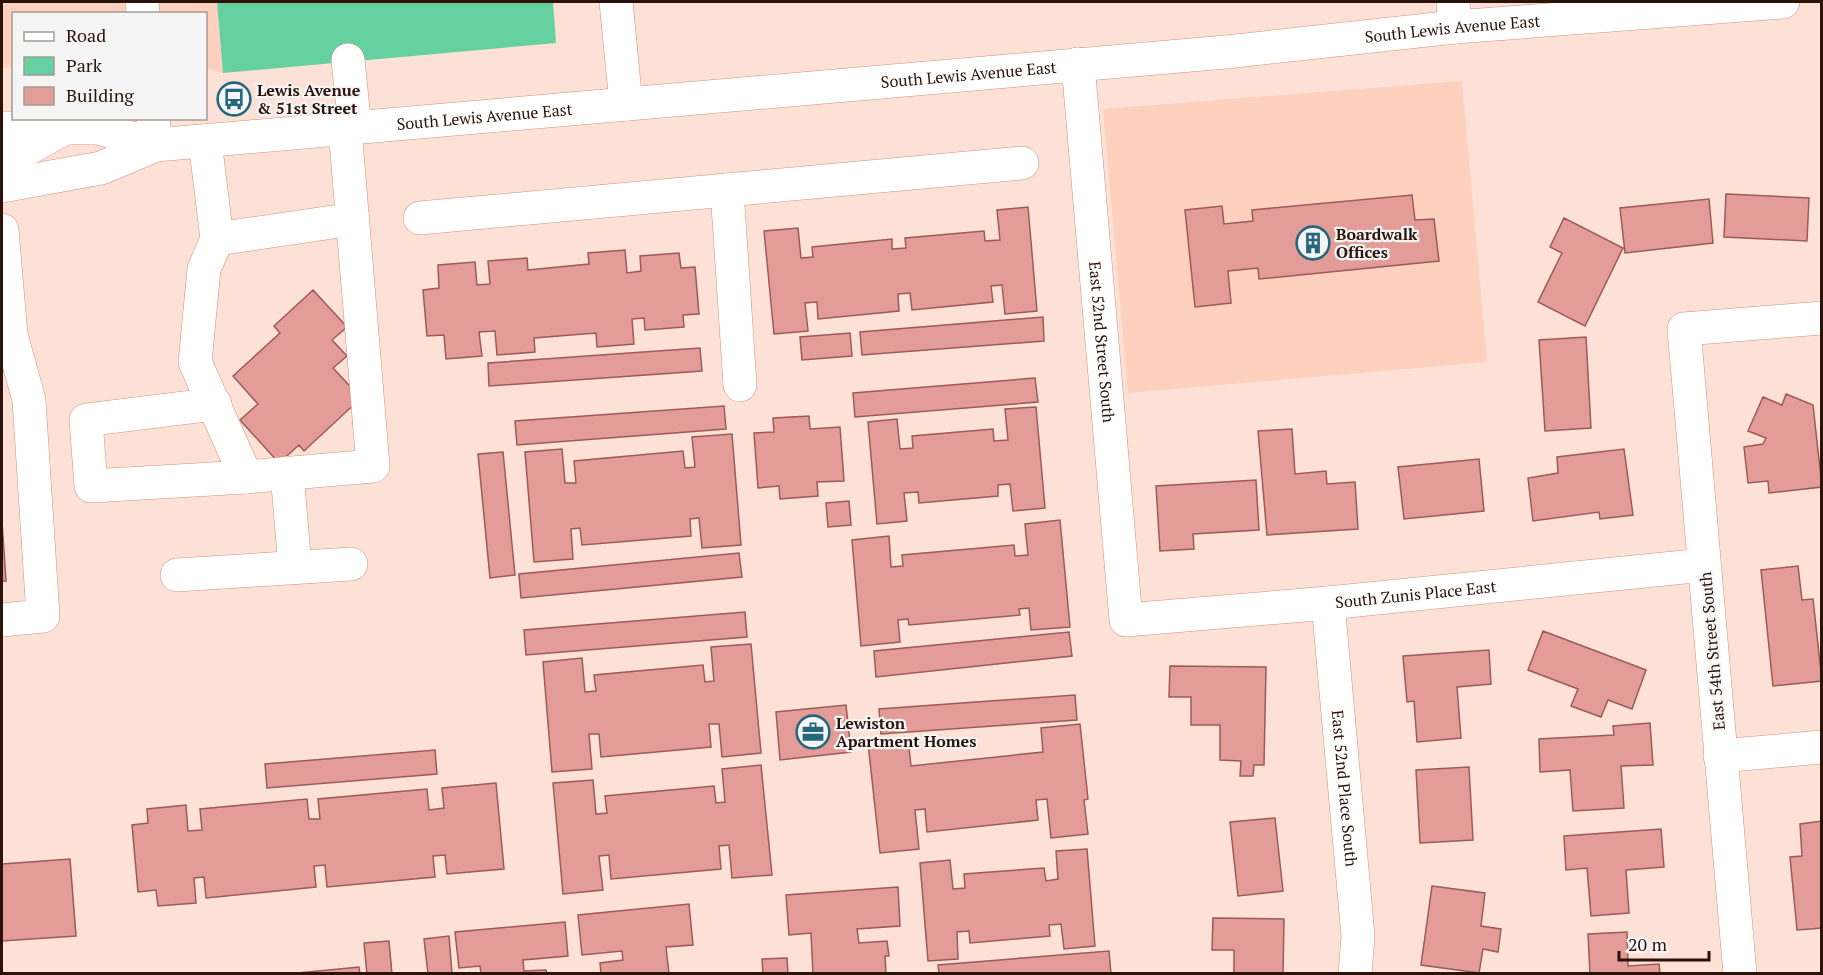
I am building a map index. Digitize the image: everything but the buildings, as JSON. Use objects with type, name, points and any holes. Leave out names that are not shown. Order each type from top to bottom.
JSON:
[{"type":"street","points":[[616,2],[626,104]]},
{"type":"street","name":"South Lewis Avenue East","points":[[2,128],[98,128],[154,132],[205,141],[1226,52],[1454,14],[1783,2]]},
{"type":"street","points":[[215,404],[86,420],[91,486],[246,477],[373,466],[353,219],[348,60]]},
{"type":"street","name":"East 52nd Street South","points":[[1078,64],[1126,620]]},
{"type":"street","points":[[2,163],[63,129]]},
{"type":"street","name":"South Lewis Avenue East","points":[[2,186],[100,168],[154,132]]},
{"type":"street","points":[[205,141],[217,239],[204,269],[195,362],[246,477]]},
{"type":"street","points":[[420,218],[1022,163]]},
{"type":"street","points":[[727,190],[740,385]]},
{"type":"street","points":[[217,239],[353,219]]},
{"type":"street","points":[[2,230],[6,335],[29,400],[43,616],[2,620]]},
{"type":"street","name":"East 54th Street South","points":[[1740,974],[1684,329],[1821,318]]},
{"type":"street","points":[[287,473],[295,567]]},
{"type":"street","points":[[177,575],[351,564]]},
{"type":"street","name":"South Zunis Place East","points":[[1126,620],[1328,603],[1704,566]]},
{"type":"street","name":"East 52nd Place South","points":[[1328,603],[1358,936],[1355,974]]},
{"type":"street","points":[[1720,756],[1821,747]]},
{"type":"shaded area","points":[[2,2],[217,2],[223,73],[207,68],[207,12],[12,12],[12,67],[2,68]]},
{"type":"shaded area","points":[[1462,81],[1487,362],[1128,393],[1103,109]]},
{"type":"green space","points":[[217,2],[553,2],[556,43],[223,73]]},
{"type":"place","name":"Lewis Avenue & 51st Street","points":[[234,99]]},
{"type":"place","name":"Boardwalk Offices","points":[[1313,243]]},
{"type":"place","name":"Lewiston Apartment Homes","points":[[813,732]]}]
